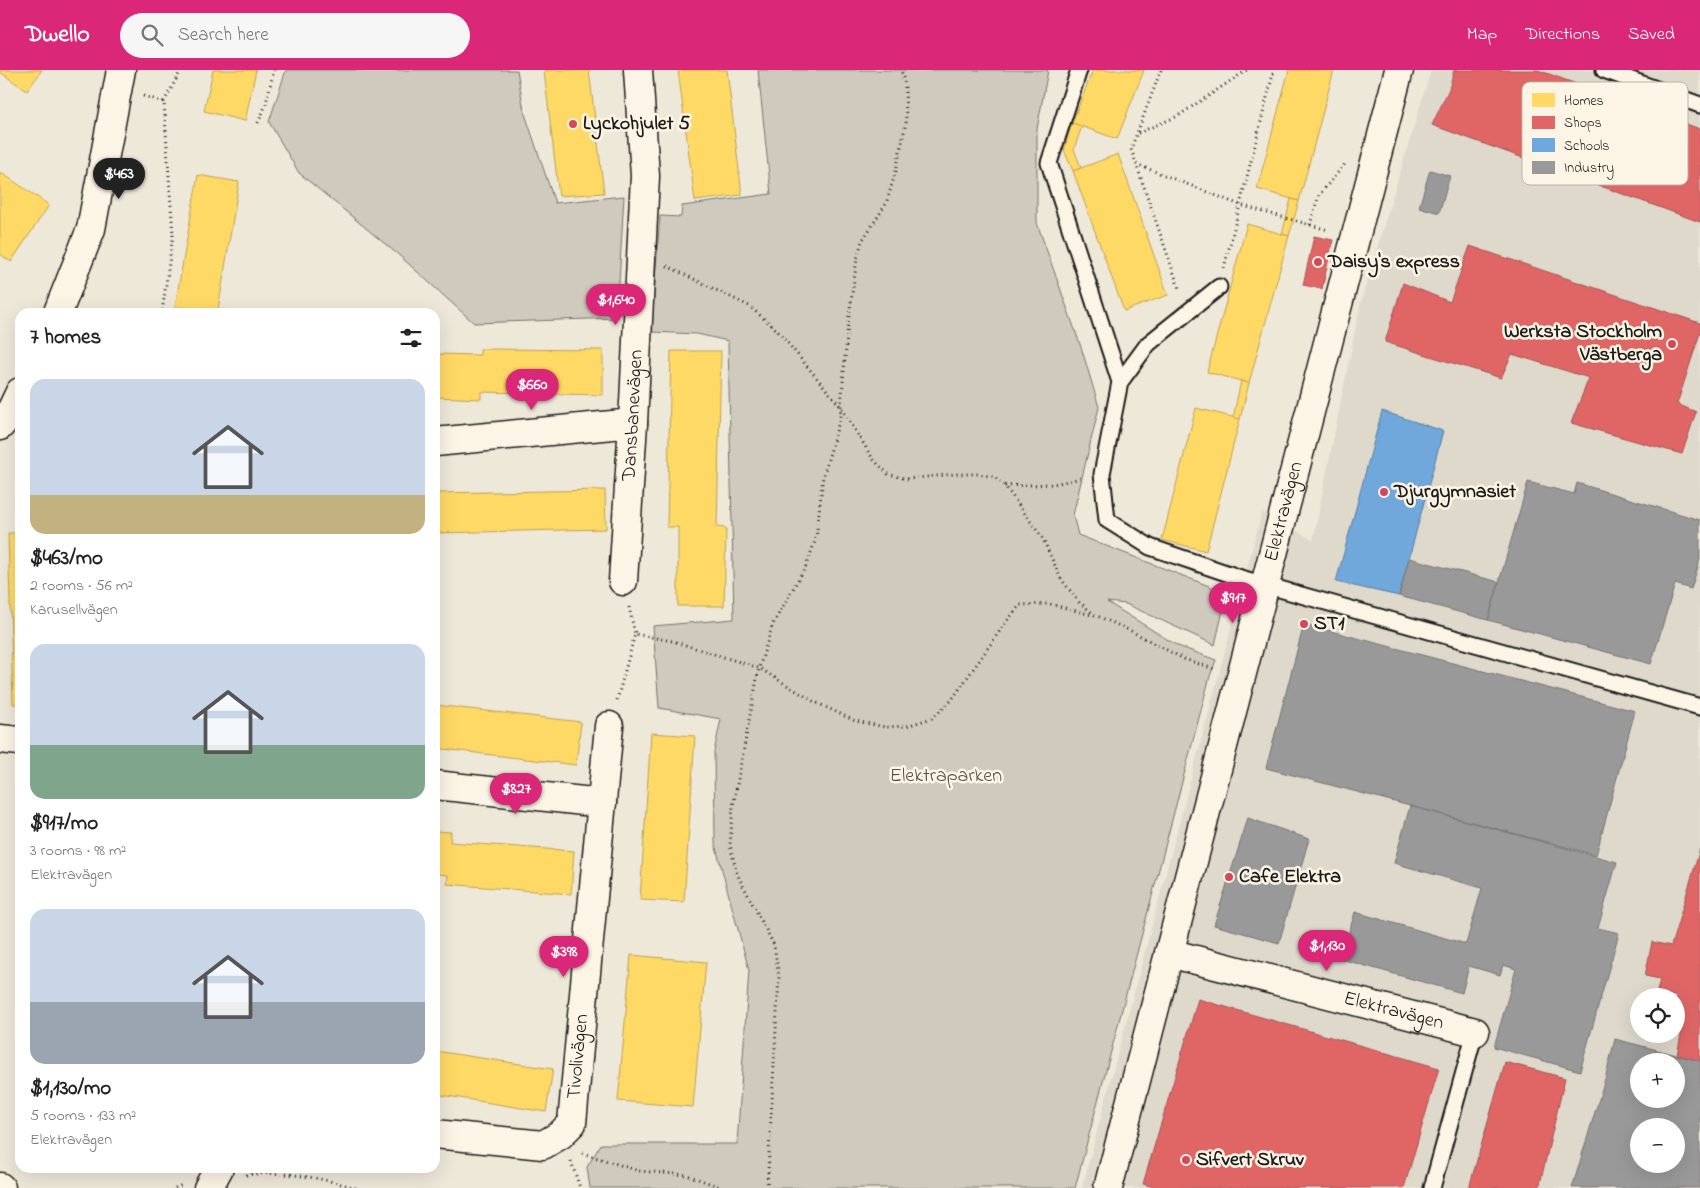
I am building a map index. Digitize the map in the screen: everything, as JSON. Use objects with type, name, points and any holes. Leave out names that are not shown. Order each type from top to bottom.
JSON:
[{"type":"street","points":[[60,308],[92,230],[121,70]]},
{"type":"street","name":"Dansbanevägen","points":[[623,581],[645,176],[638,70]]},
{"type":"street","name":"Elektravägen","points":[[1108,1188],[1399,70]]},
{"type":"street","points":[[440,441],[633,422]]},
{"type":"street","name":"Tivolivägen","points":[[440,1134],[543,1144],[560,1135],[572,1123],[609,726]]},
{"type":"street","points":[[0,739],[15,740]]},
{"type":"street","points":[[440,786],[602,803]]},
{"type":"street","name":"Elektravägen","points":[[1169,952],[1475,1032]]},
{"type":"street","points":[[208,1188],[227,1173]]},
{"type":"lane","points":[[1078,70],[1049,163],[1120,382]]},
{"type":"lane","points":[[1604,70],[1636,82]]},
{"type":"lane","points":[[1688,102],[1700,106]]},
{"type":"lane","points":[[1219,287],[1148,344],[1120,382],[1102,474],[1107,520],[1150,547],[1266,585],[1700,707]]},
{"type":"lane","points":[[1432,1188],[1475,1032]]},
{"type":"path","points":[[163,308],[173,235],[164,102],[181,70]]},
{"type":"path","points":[[258,123],[265,107],[274,70]]},
{"type":"path","points":[[767,1188],[779,977],[774,945],[737,874],[730,845],[733,806],[759,668],[773,624],[806,566],[816,539],[824,477],[840,418],[848,323],[857,259],[862,241],[886,204],[896,171],[906,122],[905,85],[901,70]]},
{"type":"path","points":[[1161,70],[1131,149],[1187,312]]},
{"type":"path","points":[[1137,133],[1178,116],[1247,70]]},
{"type":"path","points":[[1219,287],[1274,70]]},
{"type":"path","points":[[141,95],[164,102]]},
{"type":"path","points":[[1310,225],[1319,195],[1347,161]]},
{"type":"path","points":[[1136,164],[1240,205],[1333,232]]},
{"type":"path","points":[[662,263],[749,306],[776,329],[841,407],[873,459],[888,474],[908,479],[955,474],[978,474],[994,477],[1005,486],[1043,539],[1062,579],[1080,602],[1095,616]]},
{"type":"path","points":[[1005,486],[1054,484],[1102,474]]},
{"type":"path","points":[[609,726],[636,634],[672,641],[759,668],[813,701],[855,721],[885,727],[907,726],[932,718],[951,702],[1006,622],[1020,605],[1050,604],[1095,616],[1131,631],[1184,658],[1221,672]]},
{"type":"path","points":[[576,1151],[639,1171],[687,1175],[723,1188]]},
{"type":"path","points":[[570,1155],[580,1188]]},
{"type":"path","points":[[272,1173],[330,1181],[356,1188]]},
{"type":"shaded area","points":[[1431,70],[1700,70],[1700,1188],[1082,1188],[1262,512],[1313,540],[1361,301]]},
{"type":"green space","points":[[286,70],[517,70],[524,111],[555,203],[624,196],[617,318],[474,323],[401,257],[299,173],[269,122]]},
{"type":"green space","name":"Elektraparken","points":[[758,70],[1048,70],[1037,129],[1037,223],[1082,350],[1099,407],[1073,515],[1078,535],[1227,593],[1215,645],[1126,604],[1107,602],[1178,646],[1216,660],[1210,676],[1075,1188],[590,1188],[587,1167],[601,1144],[737,1144],[749,970],[715,844],[714,752],[721,719],[659,708],[653,626],[734,619],[728,341],[697,334],[651,332],[660,216],[681,217],[682,206],[771,194]]},
{"type":"building: Homes","points":[[0,70],[42,70],[27,91],[0,72]]},
{"type":"building: Homes","points":[[213,70],[256,70],[245,121],[204,111]]},
{"type":"building: Homes","name":"Lyckohjulet 5","points":[[589,70],[604,193],[559,196],[544,71]]},
{"type":"building: Homes","points":[[678,70],[727,70],[742,195],[695,201]]},
{"type":"building: Homes","points":[[1093,70],[1144,70],[1117,139],[1072,123]]},
{"type":"building: Homes","points":[[1289,70],[1334,70],[1299,201],[1257,189]]},
{"type":"building: Homes","points":[[1072,123],[1082,126],[1074,149],[1081,168],[1073,171],[1064,150]]},
{"type":"building: Homes","points":[[1118,154],[1168,295],[1124,311],[1073,171]]},
{"type":"building: Homes","points":[[0,172],[49,205],[11,262],[0,254]]},
{"type":"building: Homes","points":[[198,175],[239,182],[218,308],[175,307]]},
{"type":"building: Homes","points":[[1291,199],[1299,201],[1289,236],[1282,234]]},
{"type":"building: Homes","points":[[1247,224],[1289,236],[1249,383],[1207,372]]},
{"type":"building: Homes","points":[[480,349],[603,350],[603,395],[481,392],[481,399],[440,397],[440,354],[480,355]]},
{"type":"building: Homes","points":[[671,351],[721,351],[717,527],[726,528],[724,606],[678,606],[678,527],[667,527]]},
{"type":"building: Homes","points":[[1241,381],[1249,383],[1240,419],[1233,418]]},
{"type":"building: Homes","points":[[1196,408],[1240,419],[1206,551],[1162,540]]},
{"type":"building: Homes","points":[[605,490],[606,529],[440,533],[440,493]]},
{"type":"building: Homes","points":[[8,533],[15,533],[15,704],[13,704]]},
{"type":"building: Homes","points":[[440,706],[581,722],[576,765],[440,749]]},
{"type":"building: Homes","points":[[651,733],[695,736],[684,902],[640,900]]},
{"type":"building: Homes","points":[[440,831],[451,832],[450,842],[574,851],[571,894],[447,884],[448,875],[440,874]]},
{"type":"building: Homes","points":[[631,955],[706,962],[693,1107],[618,1101]]},
{"type":"building: Homes","points":[[440,1052],[553,1069],[546,1112],[440,1095]]},
{"type":"building: Shops","points":[[1454,70],[1538,70],[1571,82],[1522,82],[1522,158],[1432,125],[1449,89]]},
{"type":"building: Shops","points":[[1688,125],[1700,129],[1700,222],[1598,185],[1688,185]]},
{"type":"building: Shops","name":"Daisy's express","points":[[1314,236],[1333,240],[1322,289],[1303,285]]},
{"type":"building: Shops","points":[[1470,246],[1700,323],[1700,333],[1677,404],[1696,412],[1682,454],[1571,423],[1589,378],[1512,354],[1501,378],[1385,342],[1403,283],[1450,302]]},
{"type":"building: Shops","points":[[1700,849],[1700,1061],[1685,1057],[1685,1053],[1677,1053],[1679,1043],[1685,1043],[1685,988],[1658,988],[1660,979],[1645,976],[1652,942],[1671,946]]},
{"type":"building: Shops","points":[[1198,999],[1439,1068],[1404,1188],[1158,1188],[1143,1184]]},
{"type":"building: Shops","points":[[1505,1062],[1565,1078],[1539,1188],[1469,1188]]},
{"type":"building: Schools","points":[[1382,411],[1443,431],[1399,596],[1336,582]]},
{"type":"building: Industry","points":[[1430,170],[1450,176],[1439,213],[1419,207]]},
{"type":"building: Industry","points":[[1528,482],[1574,494],[1577,483],[1700,520],[1700,560],[1691,589],[1675,584],[1651,664],[1488,620]]},
{"type":"building: Industry","points":[[1409,558],[1499,582],[1488,620],[1399,596]]},
{"type":"building: Industry","points":[[1304,624],[1635,711],[1596,855],[1266,768]]},
{"type":"building: Industry","points":[[1410,806],[1617,862],[1598,928],[1619,933],[1580,1071],[1494,1047],[1516,969],[1503,965],[1500,975],[1469,966],[1462,993],[1341,959],[1355,912],[1466,944],[1482,888],[1394,863]]},
{"type":"building: Industry","points":[[1248,818],[1309,839],[1279,943],[1214,925]]},
{"type":"building: Industry","points":[[1615,1039],[1669,1053],[1630,1053],[1630,1108],[1685,1108],[1685,1057],[1700,1061],[1700,1188],[1572,1188]]},
{"type":"place","name":"Lyckohjulet 5","points":[[573,124]]},
{"type":"place","name":"Daisy's express","points":[[1318,262]]},
{"type":"place","name":"Werksta Stockholm Västberga","points":[[1672,344]]},
{"type":"place","name":"Djurgymnasiet","points":[[1384,492]]},
{"type":"place","name":"ST1","points":[[1304,624]]},
{"type":"place","name":"Cafe Elektra","points":[[1229,877]]},
{"type":"place","name":"Sifvert Skruv","points":[[1186,1160]]}]
